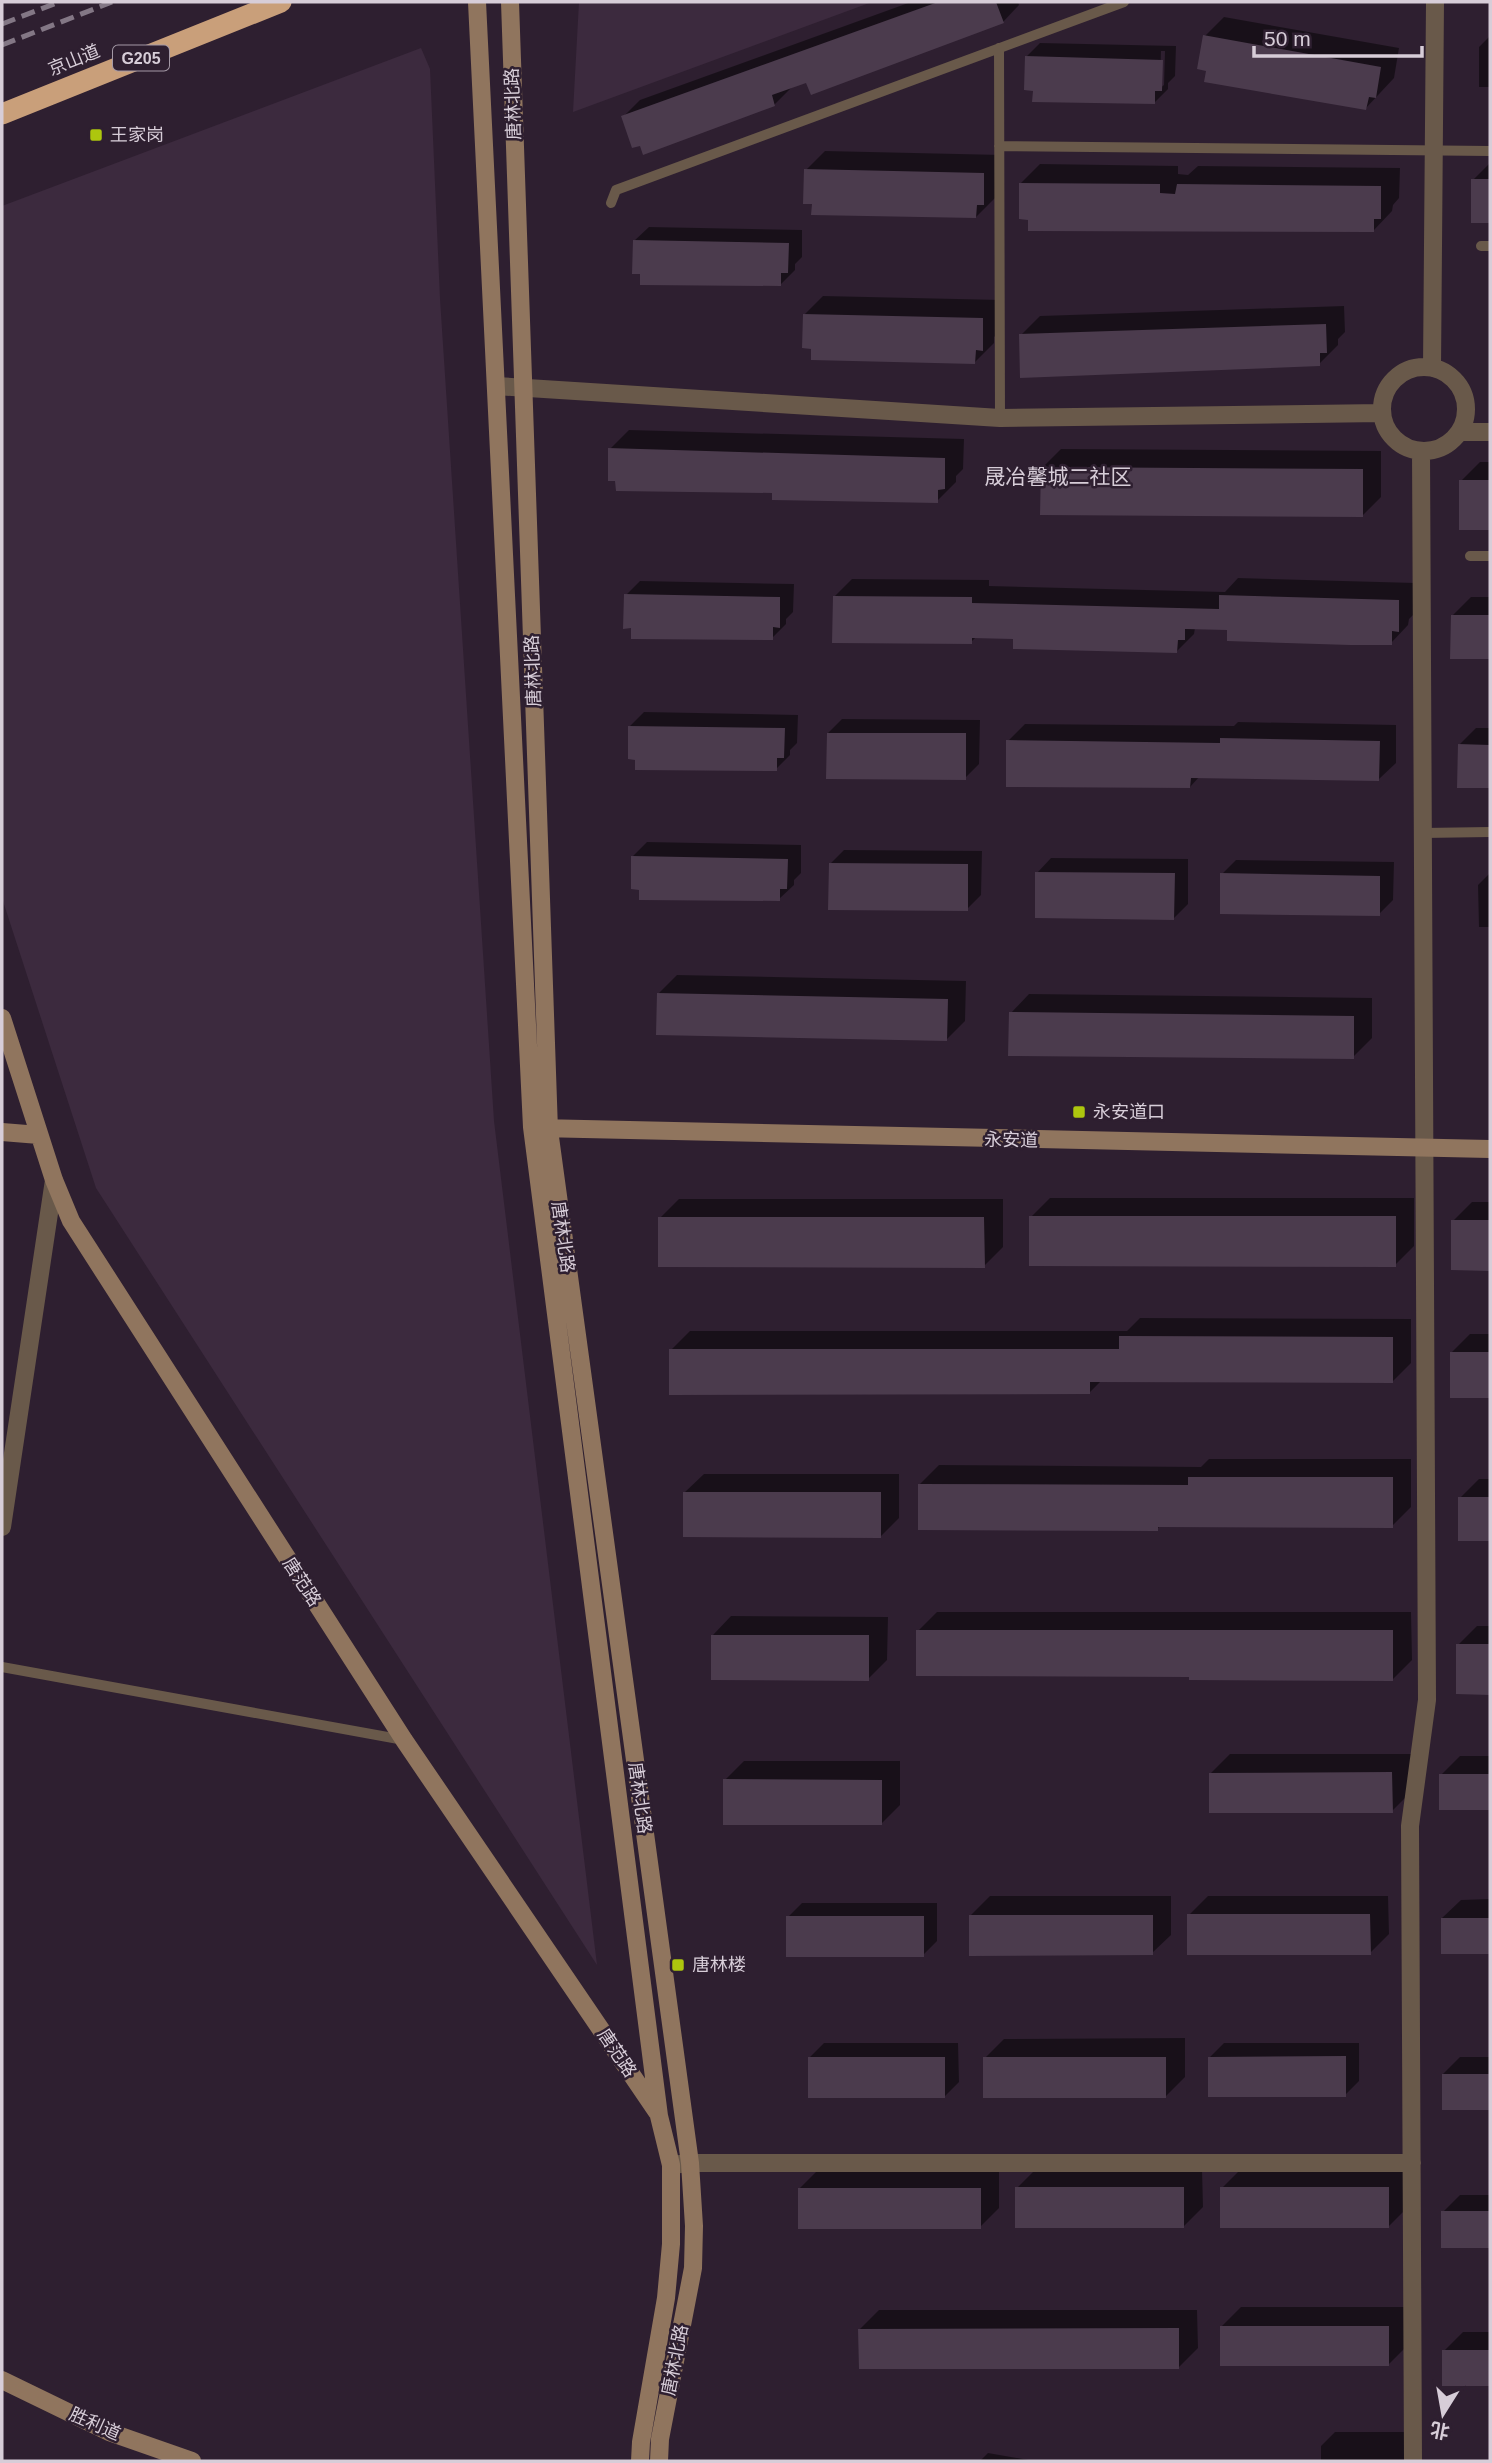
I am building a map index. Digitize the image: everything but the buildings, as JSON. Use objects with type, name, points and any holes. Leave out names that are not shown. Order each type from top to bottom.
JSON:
[{"type":"highway","name":"京山道","points":[[2,114],[281,2]]},
{"type":"main road","name":"唐林北路","points":[[477,2],[496,386],[540,1129],[659,2116],[671,2165],[671,2244],[666,2298],[640,2461]]},
{"type":"main road","name":"唐林北路","points":[[510,2],[540,1129],[690,2162],[694,2226],[693,2268],[660,2439],[659,2461]]},
{"type":"main road","name":"唐范路","points":[[2,1018],[54,1180],[71,1221],[404,1740],[659,2116]]},
{"type":"main road","name":"永安道","points":[[540,1129],[1490,1149]]},
{"type":"main road","points":[[2,1132],[39,1135]]},
{"type":"main road","name":"胜利道","points":[[2,2380],[109,2432],[192,2461]]},
{"type":"street","points":[[1432,368],[1435,2]]},
{"type":"street","points":[[1419,367],[1432,368],[1445,372],[1456,381],[1463,392],[1465,419],[1460,432],[1443,446],[1421,451],[1399,443],[1385,424],[1382,413],[1388,388],[1396,378],[1419,367]]},
{"type":"street","points":[[496,386],[1000,418],[1382,413]]},
{"type":"street","points":[[1460,432],[1490,432]]},
{"type":"street","points":[[1413,2461],[1410,1826],[1427,1700],[1421,451]]},
{"type":"street","points":[[2,1527],[54,1180]]},
{"type":"street","points":[[671,2165],[690,2162],[1412,2163]]},
{"type":"lane","points":[[611,203],[615,190],[1124,2]]},
{"type":"lane","points":[[999,48],[1000,418]]},
{"type":"lane","points":[[999,146],[1490,151]]},
{"type":"lane","points":[[1471,556],[1490,556]]},
{"type":"lane","points":[[1423,833],[1490,832]]},
{"type":"lane","points":[[2,1667],[404,1740]]},
{"type":"shaded area","points":[[579,2],[872,2],[573,112]]},
{"type":"shaded area","points":[[421,48],[430,69],[440,299],[494,1121],[597,1965],[96,1188],[2,898],[2,206]]},
{"type":"railway","points":[[2,24],[59,2]]},
{"type":"railway","points":[[2,45],[112,2]]},
{"type":"place","name":"王家岗","points":[[96,135]]},
{"type":"place","name":"永安道口","points":[[1079,1112]]},
{"type":"place","name":"唐林楼","points":[[678,1965]]},
{"type":"district","name":"晟冶馨城二社区","points":[[1058,477]]}]
